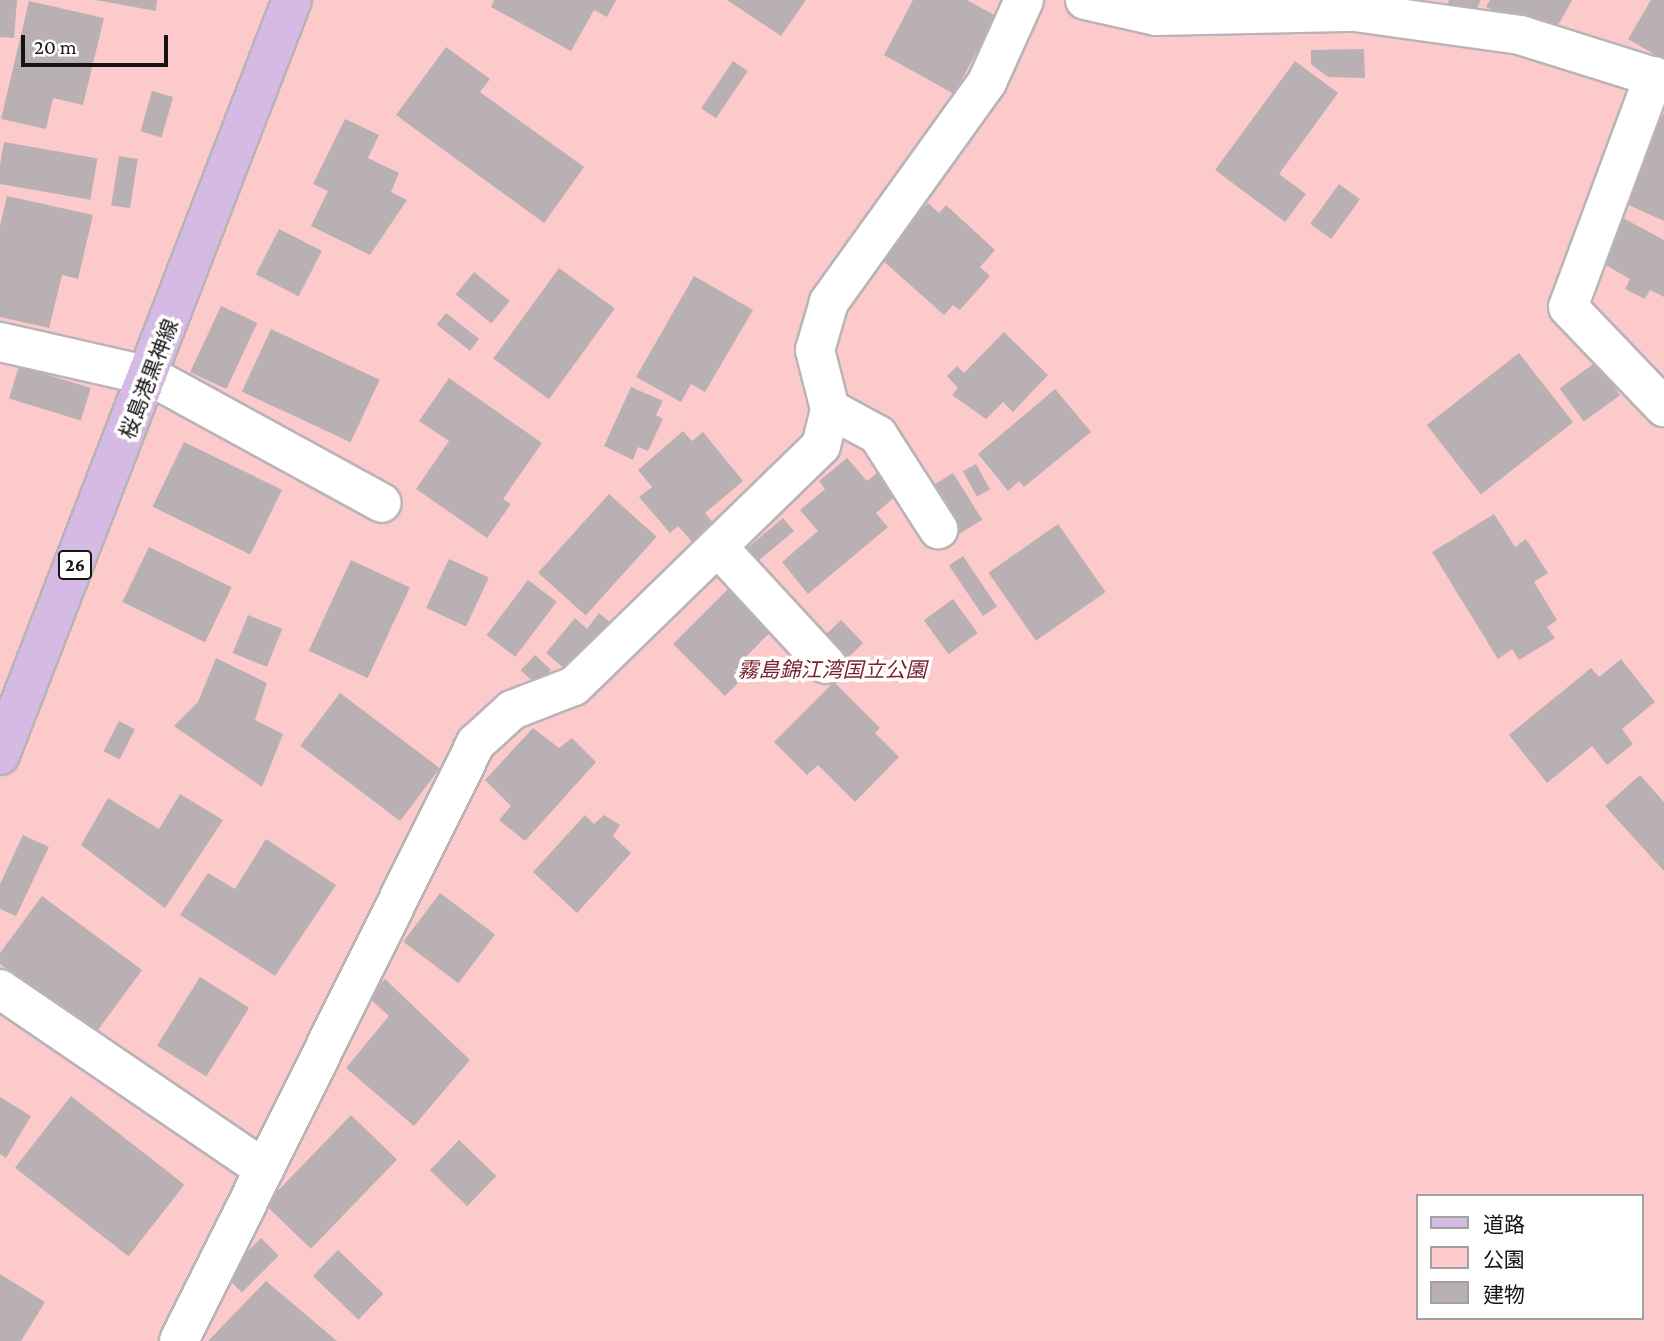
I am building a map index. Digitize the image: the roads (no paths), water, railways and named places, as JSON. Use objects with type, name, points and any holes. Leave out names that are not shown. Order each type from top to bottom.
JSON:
[{"type":"main road","name":"桜島港黒神線","points":[[0,755],[150,376],[292,0]]},
{"type":"street","points":[[179,1341],[476,743],[512,710],[575,686],[821,446],[830,409],[815,350],[829,302],[987,82],[1024,0]]},
{"type":"street","points":[[1085,0],[1159,8],[1355,12],[1520,35],[1659,78],[1568,307],[1664,407]]},
{"type":"street","points":[[0,342],[150,376],[382,503]]},
{"type":"street","points":[[830,409],[878,435],[938,529]]},
{"type":"street","points":[[718,547],[826,664]]},
{"type":"street","points":[[0,989],[264,1169]]},
{"type":"park label","name":"霧島錦江湾国立公園","points":[[832,670]]}]
